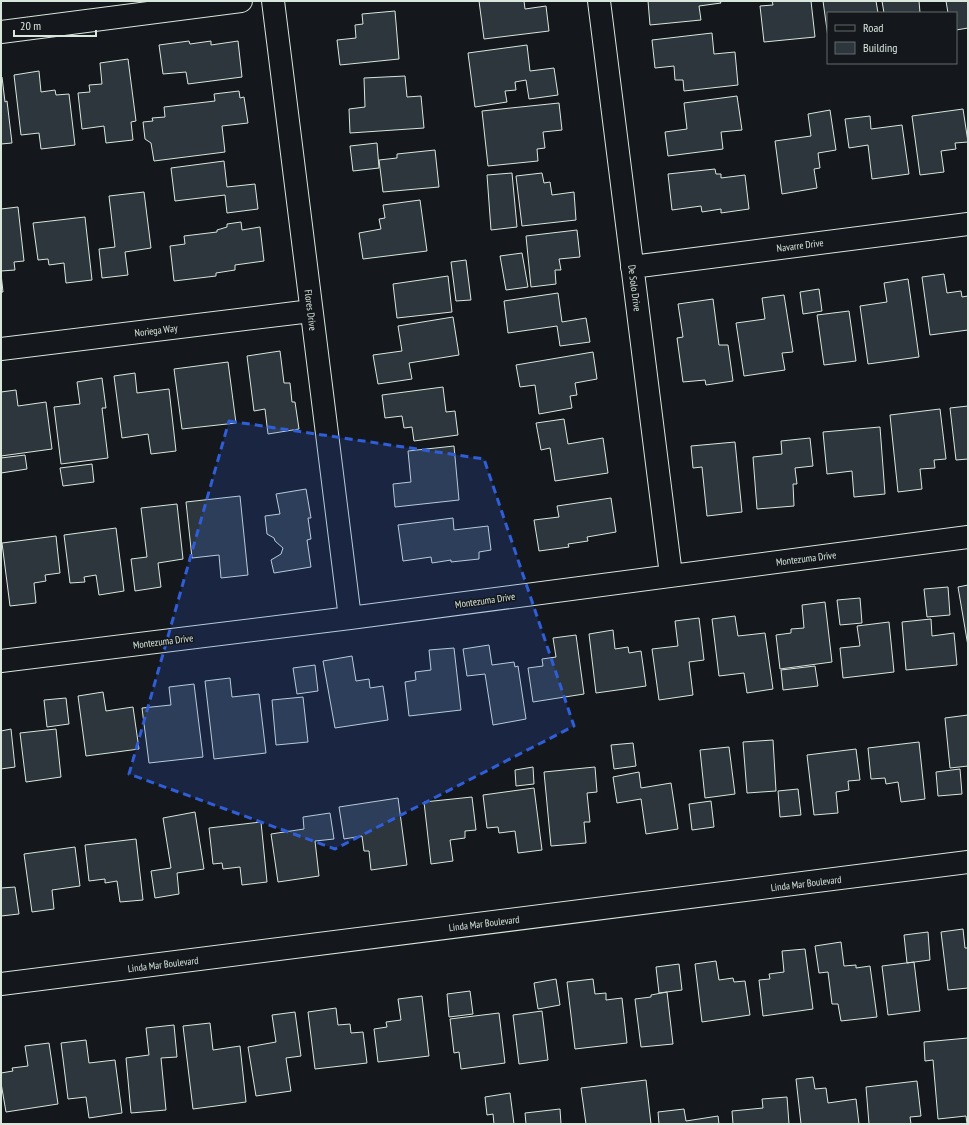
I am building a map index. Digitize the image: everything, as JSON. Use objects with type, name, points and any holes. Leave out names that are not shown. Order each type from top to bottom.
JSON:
[{"type":"street","points":[[1,32],[241,1]]},
{"type":"street","name":"Flores Drive","points":[[273,1],[350,618]]},
{"type":"street","name":"De Solo Drive","points":[[599,1],[671,575]]},
{"type":"street","name":"Navarre Drive","points":[[632,267],[968,224]]},
{"type":"street","name":"Noriega Way","points":[[1,349],[311,311]]},
{"type":"street","name":"Montezuma Drive","points":[[1,661],[350,618],[968,537]]},
{"type":"street","name":"Linda Mar Boulevard","points":[[1,984],[968,862]]},
{"type":"highlighted area","points":[[229,421],[484,459],[574,726],[335,849],[129,774]]},
{"type":"building","points":[[479,1],[524,1],[525,9],[546,6],[549,31],[484,39]]},
{"type":"building","points":[[648,1],[720,1],[721,3],[699,6],[701,20],[650,25]]},
{"type":"building","points":[[772,1],[811,1],[815,37],[764,42],[760,6],[773,5]]},
{"type":"building","points":[[823,1],[876,1],[878,12],[827,12],[827,30]]},
{"type":"building","points":[[882,1],[919,1],[920,12],[884,12]]},
{"type":"building","points":[[946,1],[968,1],[968,28],[957,30],[957,12],[948,12]]},
{"type":"building","points":[[395,11],[399,59],[340,65],[337,40],[356,38],[355,25],[363,24],[362,14]]},
{"type":"building","points":[[712,33],[714,54],[735,52],[738,85],[684,91],[683,80],[675,80],[674,66],[655,68],[652,40]]},
{"type":"building","points":[[189,41],[190,44],[211,41],[211,45],[238,41],[242,77],[188,84],[186,72],[163,74],[159,45]]},
{"type":"building","points":[[527,45],[530,71],[554,68],[558,95],[529,99],[526,80],[515,82],[516,90],[505,91],[507,102],[475,107],[468,53]]},
{"type":"building","points":[[128,59],[136,121],[131,122],[133,140],[106,143],[104,126],[82,129],[78,93],[90,92],[89,85],[102,84],[100,63]]},
{"type":"building","points":[[39,71],[41,92],[55,90],[56,95],[69,94],[75,145],[41,149],[39,133],[21,135],[14,75]]},
{"type":"building","points":[[405,76],[407,97],[421,96],[424,128],[350,133],[349,109],[365,107],[364,78]]},
{"type":"building","points":[[1,77],[5,102],[7,101],[12,143],[1,144]]},
{"type":"building","points":[[239,91],[240,98],[244,97],[248,123],[222,126],[225,152],[154,161],[151,143],[145,139],[143,122],[153,121],[152,118],[165,117],[164,107],[215,101],[214,94]]},
{"type":"building","points":[[737,96],[742,130],[721,132],[723,149],[668,156],[665,132],[687,129],[684,103]]},
{"type":"building","points":[[559,103],[562,130],[543,132],[545,148],[537,149],[538,161],[488,166],[482,111]]},
{"type":"building","points":[[963,109],[968,142],[955,143],[956,149],[941,151],[944,172],[920,175],[912,116]]},
{"type":"building","points":[[830,110],[836,150],[818,153],[820,168],[814,169],[817,188],[782,194],[775,141],[811,136],[808,114]]},
{"type":"building","points":[[870,116],[871,129],[902,125],[909,174],[872,179],[868,145],[849,148],[845,119]]},
{"type":"building","points":[[377,143],[379,168],[353,171],[350,146]]},
{"type":"building","points":[[435,150],[439,187],[383,192],[379,160],[397,158],[397,154]]},
{"type":"building","points":[[224,161],[227,187],[255,184],[258,209],[227,213],[225,195],[175,201],[171,168]]},
{"type":"building","points":[[715,169],[716,174],[721,174],[721,178],[745,175],[749,209],[721,213],[721,209],[702,212],[701,206],[672,210],[668,174]]},
{"type":"building","points":[[512,173],[517,227],[491,230],[487,175]]},
{"type":"building","points":[[542,173],[544,183],[550,182],[552,195],[574,192],[576,220],[522,226],[516,176]]},
{"type":"building","points":[[144,192],[151,248],[125,252],[128,275],[102,278],[99,249],[115,247],[109,196]]},
{"type":"building","points":[[420,200],[427,251],[363,259],[359,233],[381,229],[379,219],[385,218],[383,205]]},
{"type":"building","points":[[18,207],[24,261],[14,262],[15,270],[1,271],[1,209]]},
{"type":"building","points":[[85,217],[92,280],[66,283],[64,263],[49,265],[48,259],[38,260],[33,223]]},
{"type":"building","points":[[241,222],[242,230],[260,227],[264,261],[235,265],[235,270],[216,273],[216,276],[174,281],[170,246],[185,244],[184,236],[217,232],[217,230],[227,227],[227,224]]},
{"type":"building","points":[[577,230],[580,257],[559,259],[561,270],[555,270],[556,284],[531,287],[526,236]]},
{"type":"building","points":[[522,253],[528,287],[506,290],[500,256]]},
{"type":"building","points":[[466,260],[471,300],[456,301],[451,262]]},
{"type":"building","points":[[1,274],[3,292],[1,292]]},
{"type":"building","points":[[944,274],[947,293],[961,291],[962,297],[968,296],[968,330],[930,335],[922,277]]},
{"type":"building","points":[[448,276],[452,312],[397,318],[393,284]]},
{"type":"building","points":[[908,279],[919,357],[868,364],[860,306],[887,302],[884,283]]},
{"type":"building","points":[[819,289],[822,311],[803,314],[800,292]]},
{"type":"building","points":[[558,293],[562,322],[586,318],[590,342],[560,346],[557,326],[508,333],[504,301]]},
{"type":"building","points":[[784,295],[793,352],[782,353],[785,370],[744,376],[736,323],[765,319],[762,298]]},
{"type":"building","points":[[713,299],[719,345],[728,345],[733,381],[706,385],[705,380],[683,382],[677,338],[683,337],[678,304]]},
{"type":"building","points":[[849,311],[856,361],[824,365],[817,315]]},
{"type":"building","points":[[453,317],[459,355],[409,363],[412,379],[378,384],[373,355],[402,351],[398,326]]},
{"type":"building","points":[[280,351],[284,383],[290,383],[292,402],[295,402],[299,429],[268,434],[265,409],[254,411],[247,356]]},
{"type":"building","points":[[593,352],[597,379],[575,383],[577,395],[570,396],[572,408],[539,414],[535,385],[520,387],[516,365]]},
{"type":"building","points":[[228,362],[236,423],[182,429],[174,369]]},
{"type":"building","points":[[135,373],[137,393],[169,389],[176,451],[151,454],[148,434],[122,438],[114,376]]},
{"type":"building","points":[[102,378],[106,408],[102,408],[108,458],[61,464],[54,407],[80,404],[77,382]]},
{"type":"building","points":[[443,387],[446,412],[455,411],[458,435],[414,441],[412,427],[404,428],[402,416],[385,418],[382,395]]},
{"type":"building","points":[[16,390],[18,406],[46,402],[52,449],[1,456],[1,392]]},
{"type":"building","points":[[968,406],[968,459],[956,460],[950,408]]},
{"type":"building","points":[[940,409],[946,459],[934,460],[935,468],[920,469],[922,489],[898,492],[890,415]]},
{"type":"building","points":[[564,419],[568,444],[603,438],[608,473],[555,481],[550,448],[541,450],[536,423]]},
{"type":"building","points":[[880,427],[885,494],[854,497],[852,471],[827,474],[823,432]]},
{"type":"building","points":[[810,438],[813,466],[795,468],[797,484],[793,484],[794,506],[757,509],[753,457],[782,454],[781,441]]},
{"type":"building","points":[[735,442],[742,512],[707,516],[702,467],[693,468],[691,446]]},
{"type":"building","points":[[454,446],[459,500],[395,507],[393,484],[411,482],[408,451]]},
{"type":"building","points":[[25,455],[27,469],[1,473],[1,458]]},
{"type":"building","points":[[92,464],[94,482],[63,486],[60,468]]},
{"type":"building","points":[[306,489],[311,518],[308,518],[311,539],[307,540],[311,567],[274,573],[271,560],[281,554],[283,548],[275,541],[274,538],[267,534],[265,516],[280,514],[276,494]]},
{"type":"building","points":[[240,496],[248,575],[221,578],[219,555],[192,558],[186,502]]},
{"type":"building","points":[[611,498],[616,532],[587,537],[588,541],[568,544],[569,547],[539,551],[534,520],[559,517],[557,506]]},
{"type":"building","points":[[177,504],[183,559],[158,563],[161,587],[135,591],[131,559],[147,557],[141,508]]},
{"type":"building","points":[[453,518],[454,530],[488,526],[491,550],[479,552],[479,559],[451,562],[451,560],[432,563],[431,557],[403,561],[398,525]]},
{"type":"building","points":[[116,528],[124,591],[99,595],[96,575],[84,577],[85,582],[70,583],[64,535]]},
{"type":"building","points":[[56,536],[60,573],[45,575],[46,581],[34,583],[36,603],[10,606],[2,543]]},
{"type":"building","points":[[968,585],[968,646],[958,587]]},
{"type":"building","points":[[948,587],[950,615],[927,617],[924,589]]},
{"type":"building","points":[[860,598],[862,623],[840,625],[837,600]]},
{"type":"building","points":[[825,602],[832,662],[780,669],[776,635],[791,633],[791,629],[804,628],[802,605]]},
{"type":"building","points":[[735,616],[738,636],[765,633],[773,689],[747,693],[744,673],[719,676],[712,619]]},
{"type":"building","points":[[699,618],[704,660],[689,662],[693,695],[659,700],[652,649],[678,646],[675,621]]},
{"type":"building","points":[[931,619],[932,636],[954,633],[957,665],[906,670],[902,622]]},
{"type":"building","points":[[889,622],[894,672],[843,678],[840,648],[860,646],[857,626]]},
{"type":"building","points":[[613,630],[615,649],[628,647],[629,653],[641,651],[646,686],[596,693],[589,634]]},
{"type":"building","points":[[576,635],[584,694],[533,702],[528,668],[543,666],[542,659],[556,657],[553,638]]},
{"type":"building","points":[[489,645],[492,665],[514,662],[515,667],[518,666],[526,719],[493,725],[485,674],[467,676],[463,649]]},
{"type":"building","points":[[454,648],[461,710],[409,716],[405,682],[416,680],[415,672],[431,670],[429,650]]},
{"type":"building","points":[[352,656],[356,681],[369,679],[370,688],[383,686],[388,720],[335,728],[323,661]]},
{"type":"building","points":[[315,665],[318,691],[297,694],[293,668]]},
{"type":"building","points":[[815,666],[818,686],[783,690],[781,670]]},
{"type":"building","points":[[230,678],[232,697],[259,694],[266,753],[214,759],[205,681]]},
{"type":"building","points":[[194,684],[203,757],[149,763],[142,708],[171,705],[169,687]]},
{"type":"building","points":[[103,692],[106,711],[133,707],[139,749],[86,756],[78,696]]},
{"type":"building","points":[[303,697],[308,742],[276,745],[272,700]]},
{"type":"building","points":[[66,698],[69,724],[47,727],[44,700]]},
{"type":"building","points":[[968,715],[968,766],[950,768],[945,718]]},
{"type":"building","points":[[11,729],[15,767],[1,769],[1,731]]},
{"type":"building","points":[[56,729],[61,777],[26,782],[20,733]]},
{"type":"building","points":[[773,740],[776,791],[747,793],[743,742]]},
{"type":"building","points":[[919,742],[925,799],[901,802],[898,782],[886,784],[885,778],[871,779],[868,748]]},
{"type":"building","points":[[633,743],[636,766],[614,769],[611,745]]},
{"type":"building","points":[[729,747],[735,794],[705,798],[700,750]]},
{"type":"building","points":[[856,749],[860,780],[848,781],[849,790],[836,792],[838,813],[814,815],[807,755]]},
{"type":"building","points":[[533,767],[534,784],[516,786],[515,770]]},
{"type":"building","points":[[595,767],[597,792],[587,793],[590,822],[584,822],[586,843],[551,846],[544,772]]},
{"type":"building","points":[[960,769],[962,794],[938,796],[936,772]]},
{"type":"building","points":[[639,772],[641,788],[671,783],[678,829],[646,834],[641,799],[617,803],[613,777]]},
{"type":"building","points":[[534,788],[542,850],[518,853],[515,831],[499,833],[498,827],[487,828],[483,795]]},
{"type":"building","points":[[798,789],[801,815],[780,817],[778,791]]},
{"type":"building","points":[[472,797],[476,830],[465,831],[465,838],[450,840],[453,861],[431,864],[424,802]]},
{"type":"building","points":[[398,798],[407,865],[371,870],[369,851],[364,851],[362,836],[344,839],[339,807]]},
{"type":"building","points":[[711,801],[714,827],[692,830],[689,804]]},
{"type":"building","points":[[195,812],[204,869],[177,873],[179,894],[155,898],[151,871],[171,868],[163,818]]},
{"type":"building","points":[[330,813],[334,839],[315,841],[319,876],[278,882],[271,834],[304,829],[303,817]]},
{"type":"building","points":[[261,822],[267,882],[242,885],[240,867],[223,869],[222,863],[213,864],[209,828]]},
{"type":"building","points":[[136,839],[143,900],[120,902],[117,881],[105,883],[105,879],[89,881],[85,845]]},
{"type":"building","points":[[75,847],[80,886],[52,890],[54,909],[32,912],[24,854]]},
{"type":"building","points":[[15,887],[19,914],[1,916],[1,888]]},
{"type":"building","points":[[963,929],[965,948],[968,948],[968,988],[948,990],[941,932]]},
{"type":"building","points":[[928,932],[930,960],[907,963],[904,935]]},
{"type":"building","points":[[841,942],[844,966],[856,965],[856,968],[870,966],[877,1017],[841,1021],[838,1004],[832,1004],[828,972],[819,973],[815,946]]},
{"type":"building","points":[[805,949],[813,1009],[763,1016],[759,980],[770,979],[769,974],[784,972],[782,951]]},
{"type":"building","points":[[716,961],[719,980],[733,978],[734,982],[745,981],[750,1015],[702,1022],[695,964]]},
{"type":"building","points":[[914,962],[920,1011],[888,1015],[882,966]]},
{"type":"building","points":[[679,964],[682,990],[659,993],[656,967]]},
{"type":"building","points":[[556,979],[560,1005],[538,1009],[534,983]]},
{"type":"building","points":[[593,979],[595,994],[606,993],[606,1000],[622,998],[627,1043],[575,1049],[567,982]]},
{"type":"building","points":[[470,991],[473,1014],[449,1017],[447,994]]},
{"type":"building","points":[[667,992],[673,1044],[641,1047],[635,999],[651,997],[651,995]]},
{"type":"building","points":[[422,996],[429,1056],[378,1062],[374,1029],[387,1027],[386,1022],[401,1020],[398,999]]},
{"type":"building","points":[[336,1008],[338,1025],[350,1024],[351,1033],[363,1032],[367,1063],[315,1069],[308,1012]]},
{"type":"building","points":[[542,1011],[548,1060],[519,1064],[513,1015]]},
{"type":"building","points":[[295,1012],[301,1056],[286,1058],[291,1091],[256,1096],[248,1047],[276,1042],[272,1015]]},
{"type":"building","points":[[499,1013],[505,1063],[461,1069],[459,1052],[454,1053],[450,1019]]},
{"type":"building","points":[[210,1023],[213,1050],[240,1046],[246,1102],[193,1109],[183,1026]]},
{"type":"building","points":[[174,1025],[177,1057],[161,1058],[166,1110],[131,1113],[126,1058],[149,1055],[146,1028]]},
{"type":"building","points":[[968,1038],[968,1124],[966,1116],[938,1119],[933,1060],[925,1061],[924,1042]]},
{"type":"building","points":[[86,1040],[89,1063],[115,1060],[122,1113],[89,1118],[86,1097],[68,1099],[61,1043]]},
{"type":"building","points":[[49,1043],[58,1104],[6,1112],[1,1083],[1,1073],[13,1071],[12,1068],[28,1066],[25,1046]]},
{"type":"building","points":[[813,1077],[815,1089],[826,1088],[828,1103],[856,1099],[859,1124],[801,1124],[796,1079]]},
{"type":"building","points":[[646,1080],[651,1124],[586,1124],[581,1088]]},
{"type":"building","points":[[917,1081],[921,1116],[910,1117],[911,1124],[869,1124],[866,1087]]},
{"type":"building","points":[[510,1093],[514,1124],[494,1124],[493,1114],[487,1115],[485,1097]]},
{"type":"building","points":[[787,1097],[789,1124],[733,1124],[732,1111],[763,1108],[762,1099]]},
{"type":"building","points":[[560,1109],[561,1124],[526,1124],[525,1113]]},
{"type":"building","points":[[684,1109],[686,1121],[718,1116],[719,1124],[659,1124],[658,1112]]}]
